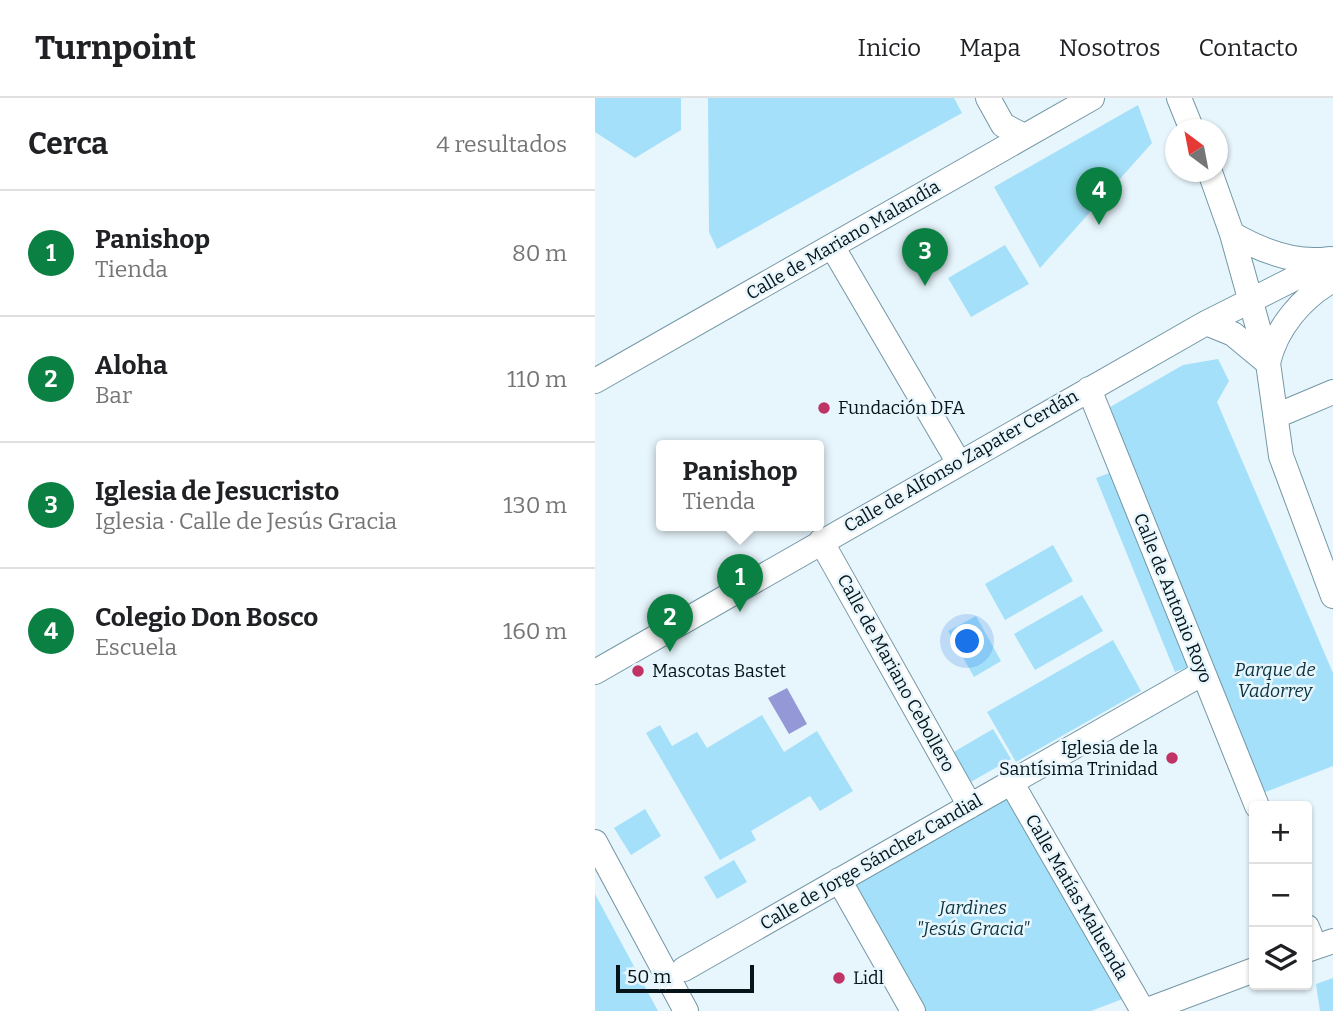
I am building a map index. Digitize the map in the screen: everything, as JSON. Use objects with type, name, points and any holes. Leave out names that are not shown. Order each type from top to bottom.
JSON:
[{"type":"street","points":[[988,98],[1003,125],[1024,136]]},
{"type":"street","name":"Calle de Mariano Malandía","points":[[595,382],[1092,98]]},
{"type":"street","points":[[1179,98],[1188,119]]},
{"type":"street","points":[[1214,182],[1232,234],[1268,363],[1281,457],[1333,596]]},
{"type":"street","points":[[1232,234],[1282,256],[1315,261],[1333,259]]},
{"type":"street","points":[[832,246],[959,463]]},
{"type":"street","name":"Calle de Alfonso Zapater Cerdán","points":[[595,672],[1206,323],[1333,259]]},
{"type":"street","points":[[1268,363],[1273,342],[1300,306],[1333,280]]},
{"type":"street","points":[[1206,323],[1233,334],[1268,363]]},
{"type":"street","name":"Calle de Antonio Royo","points":[[1089,389],[1255,801]]},
{"type":"street","points":[[1276,416],[1333,392]]},
{"type":"street","name":"Calle de Mariano Cebollero","points":[[821,541],[970,806]]},
{"type":"street","name":"Calle de Jorge Sánchez Candial","points":[[684,969],[1203,673]]},
{"type":"street","name":"Calle Matías Maluenda","points":[[1011,782],[1144,1011]]},
{"type":"street","points":[[595,842],[686,1011]]},
{"type":"street","points":[[839,880],[913,1011]]},
{"type":"street","points":[[1144,1011],[1194,1002],[1249,973]]},
{"type":"green space","points":[[595,98],[681,98],[681,130],[635,158],[595,132]]},
{"type":"green space","points":[[708,98],[954,98],[962,113],[717,249],[709,232]]},
{"type":"green space","points":[[1138,105],[1152,143],[1040,268],[994,187]]},
{"type":"green space","points":[[1005,245],[1029,284],[971,317],[948,278]]},
{"type":"green space","name":"Parque de Vadorrey","points":[[1218,359],[1229,381],[1217,402],[1333,673],[1333,766],[1260,794],[1105,410],[1183,365]]},
{"type":"green space","points":[[1112,472],[1191,666],[1175,672],[1096,478]]},
{"type":"green space","points":[[1053,545],[1073,581],[1005,620],[985,584]]},
{"type":"green space","points":[[1082,595],[1103,631],[1035,670],[1014,634]]},
{"type":"green space","points":[[976,616],[1001,661],[974,677],[948,631]]},
{"type":"green space","points":[[1113,640],[1141,691],[1016,762],[987,712]]},
{"type":"green space","points":[[762,715],[784,752],[817,731],[853,791],[820,811],[810,796],[751,831],[756,840],[720,860],[646,733],[660,725],[672,746],[697,732],[707,748]]},
{"type":"green space","points":[[993,729],[1011,759],[969,783],[952,753]]},
{"type":"green space","name":"Jardines \"Jesús Gracia\"","points":[[1009,793],[1125,998],[1091,1011],[921,1011],[849,884]]},
{"type":"green space","points":[[645,809],[661,836],[631,855],[614,828]]},
{"type":"green space","points":[[734,860],[747,882],[717,899],[704,877]]},
{"type":"green space","points":[[595,894],[658,1011],[595,1011]]},
{"type":"green space","points":[[1333,978],[1333,1011],[1320,1011],[1316,984]]},
{"type":"shaded area","points":[[787,688],[807,724],[789,734],[768,698]]},
{"type":"place","name":"Colegio Don Bosco","points":[[1099,225]]},
{"type":"place","name":"Iglesia de Jesucristo","points":[[925,286]]},
{"type":"place","name":"Fundación DFA","points":[[824,408]]},
{"type":"place","name":"Panishop","points":[[740,612]]},
{"type":"place","name":"Aloha","points":[[670,652]]},
{"type":"place","name":"Mascotas Bastet","points":[[638,671]]},
{"type":"place","name":"Iglesia de la Santísima Trinidad","points":[[1172,758]]},
{"type":"place","name":"Lidl","points":[[839,978]]}]
